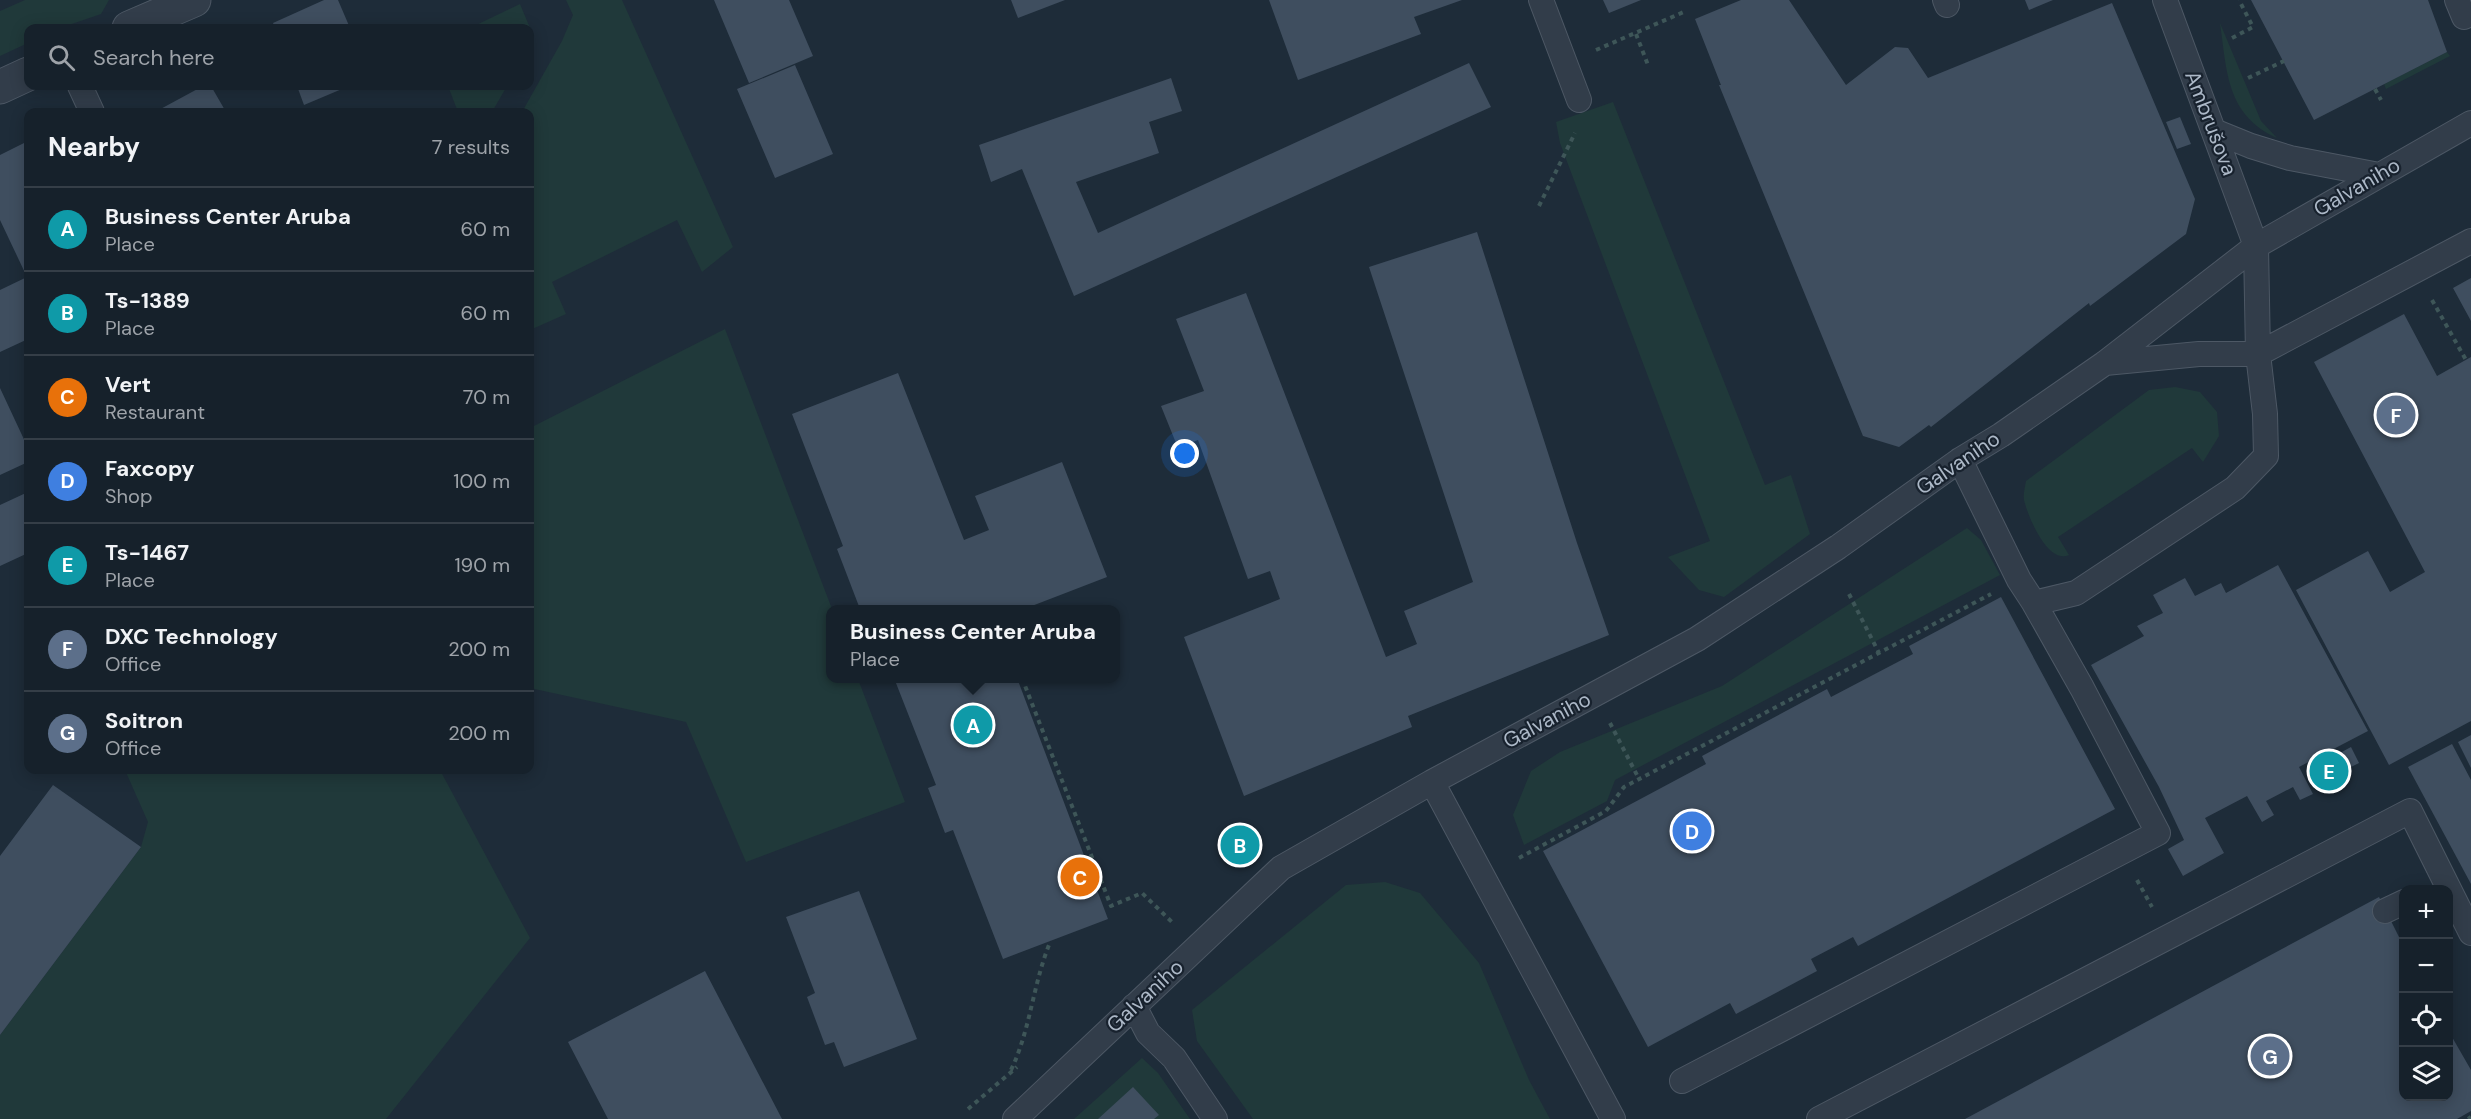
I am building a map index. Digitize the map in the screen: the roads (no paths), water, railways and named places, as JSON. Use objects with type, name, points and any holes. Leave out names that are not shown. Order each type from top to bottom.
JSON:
[{"type":"street","points":[[138,24],[194,0]]},
{"type":"street","points":[[0,87],[24,76]]},
{"type":"lane","points":[[1541,0],[1579,100]]},
{"type":"lane","name":"Ambrušova","points":[[2034,603],[2076,593],[2235,488],[2266,456],[2265,414],[2258,354],[2256,246],[2165,0]]},
{"type":"lane","points":[[82,90],[90,108]]},
{"type":"lane","name":"Galvaniho","points":[[1015,1119],[1281,868],[1432,782],[1697,639],[1838,547],[1960,460],[2001,435],[2105,363],[2256,246],[2471,123]]},
{"type":"lane","points":[[2214,131],[2290,158],[2379,175]]},
{"type":"lane","points":[[2105,363],[2199,354],[2258,354],[2471,241]]},
{"type":"lane","points":[[1682,1081],[2158,833],[2082,687],[2019,580],[1960,460]]},
{"type":"lane","points":[[1432,782],[1613,1119]]},
{"type":"lane","points":[[1819,1119],[2410,811],[2437,885]]},
{"type":"lane","points":[[2453,908],[2471,933]]},
{"type":"lane","points":[[1134,1006],[1148,1033],[1174,1058],[1215,1119]]},
{"type":"place","name":"DXC Technology","points":[[2396,415]]},
{"type":"place","name":"Business Center Aruba","points":[[973,725]]},
{"type":"place","name":"Ts-1467","points":[[2329,771]]},
{"type":"place","name":"Faxcopy","points":[[1692,831]]},
{"type":"place","name":"Ts-1389","points":[[1240,845]]},
{"type":"place","name":"Vert","points":[[1080,877]]},
{"type":"place","name":"Soitron","points":[[2270,1056]]}]
